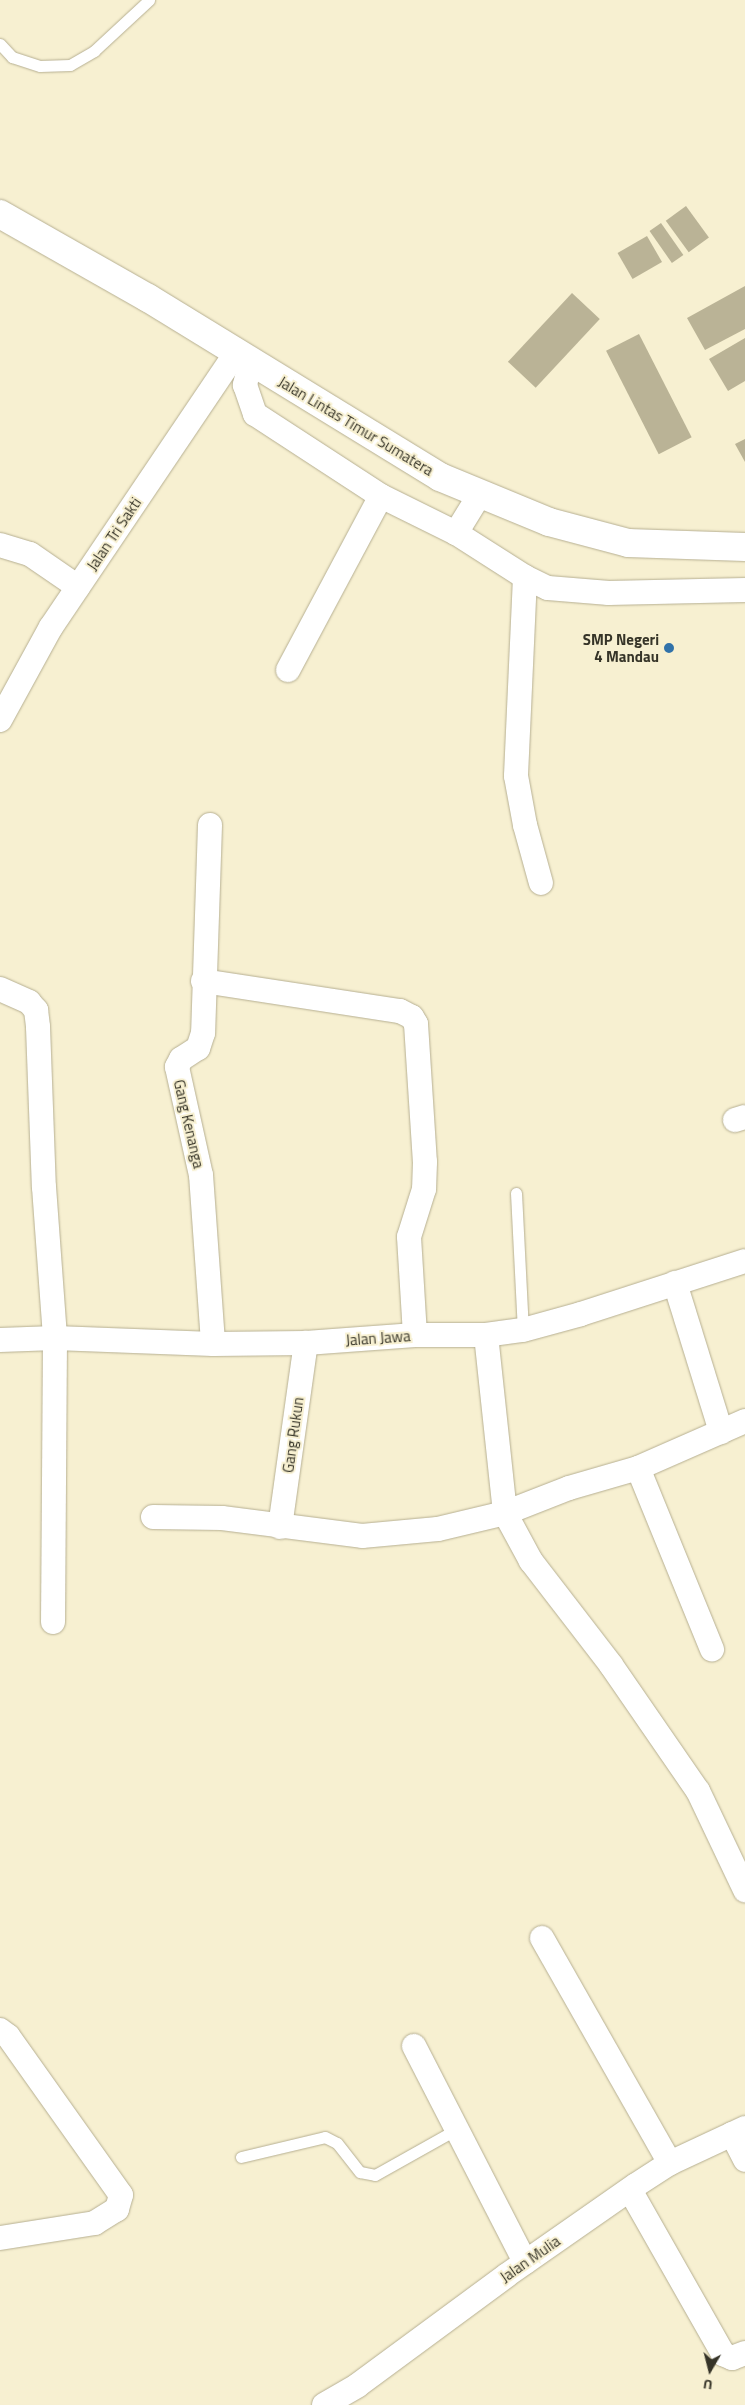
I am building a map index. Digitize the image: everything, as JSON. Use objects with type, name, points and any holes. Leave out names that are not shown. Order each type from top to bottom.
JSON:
[{"type":"highway","name":"Jalan Lintas Timur Sumatera","points":[[0,214],[243,357],[440,477],[549,522],[628,543],[745,547]]},
{"type":"street","points":[[243,357],[245,385],[255,414],[381,496],[456,533],[525,577],[548,588],[609,593],[745,590]]},
{"type":"street","name":"Jalan Tri Sakti","points":[[0,720],[51,627],[243,357]]},
{"type":"street","points":[[456,533],[480,494]]},
{"type":"street","points":[[288,670],[381,496]]},
{"type":"street","points":[[0,545],[30,554],[78,587]]},
{"type":"street","points":[[525,577],[516,776],[525,825],[542,883]]},
{"type":"street","name":"Gang Kenanga","points":[[210,825],[202,1042],[198,1048],[181,1058],[177,1067],[201,1175],[213,1344]]},
{"type":"street","points":[[203,981],[400,1011],[412,1017],[416,1024],[425,1162],[424,1189],[409,1237],[415,1335]]},
{"type":"street","points":[[0,989],[29,1002],[36,1010],[55,1338],[53,1622]]},
{"type":"street","name":"Jalan Jawa","points":[[0,1340],[55,1338],[213,1344],[306,1342],[415,1335],[486,1335],[523,1330],[745,1261]]},
{"type":"street","points":[[675,1283],[721,1432]]},
{"type":"street","points":[[486,1335],[505,1513],[532,1561],[610,1665],[698,1791],[745,1890]]},
{"type":"street","name":"Gang Rukun","points":[[280,1528],[306,1342]]},
{"type":"street","points":[[153,1517],[222,1518],[280,1528],[362,1536],[438,1529],[505,1513],[569,1488],[638,1468],[745,1421]]},
{"type":"street","points":[[638,1468],[712,1649]]},
{"type":"street","points":[[542,1938],[670,2163]]},
{"type":"street","points":[[0,2030],[8,2036],[122,2195],[117,2209],[95,2223],[0,2238]]},
{"type":"street","points":[[414,2046],[525,2262]]},
{"type":"street","points":[[739,2131],[745,2160]]},
{"type":"street","name":"Jalan Mulia","points":[[324,2405],[358,2385],[525,2262],[670,2163],[739,2131]]},
{"type":"street","points":[[630,2190],[723,2354],[732,2358],[745,2353]]},
{"type":"lane","points":[[0,44],[12,57],[40,66],[70,66],[94,51],[149,0]]},
{"type":"lane","points":[[516,1193],[523,1330]]},
{"type":"lane","points":[[241,2157],[325,2137],[337,2143],[360,2172],[376,2175],[457,2130]]},
{"type":"building","points":[[686,206],[709,238],[689,252],[666,221]]},
{"type":"building","points":[[661,223],[683,255],[672,263],[650,231]]},
{"type":"building","points":[[647,236],[662,262],[633,279],[618,253]]},
{"type":"building","points":[[745,286],[745,329],[705,350],[687,318]]},
{"type":"building","points":[[572,293],[600,319],[536,388],[508,362]]},
{"type":"building","points":[[639,334],[692,437],[659,454],[606,351]]},
{"type":"building","points":[[745,338],[745,381],[728,391],[709,359]]},
{"type":"building","points":[[745,439],[745,462],[735,444]]},
{"type":"place","name":"SMP Negeri 4 Mandau","points":[[669,648]]}]
